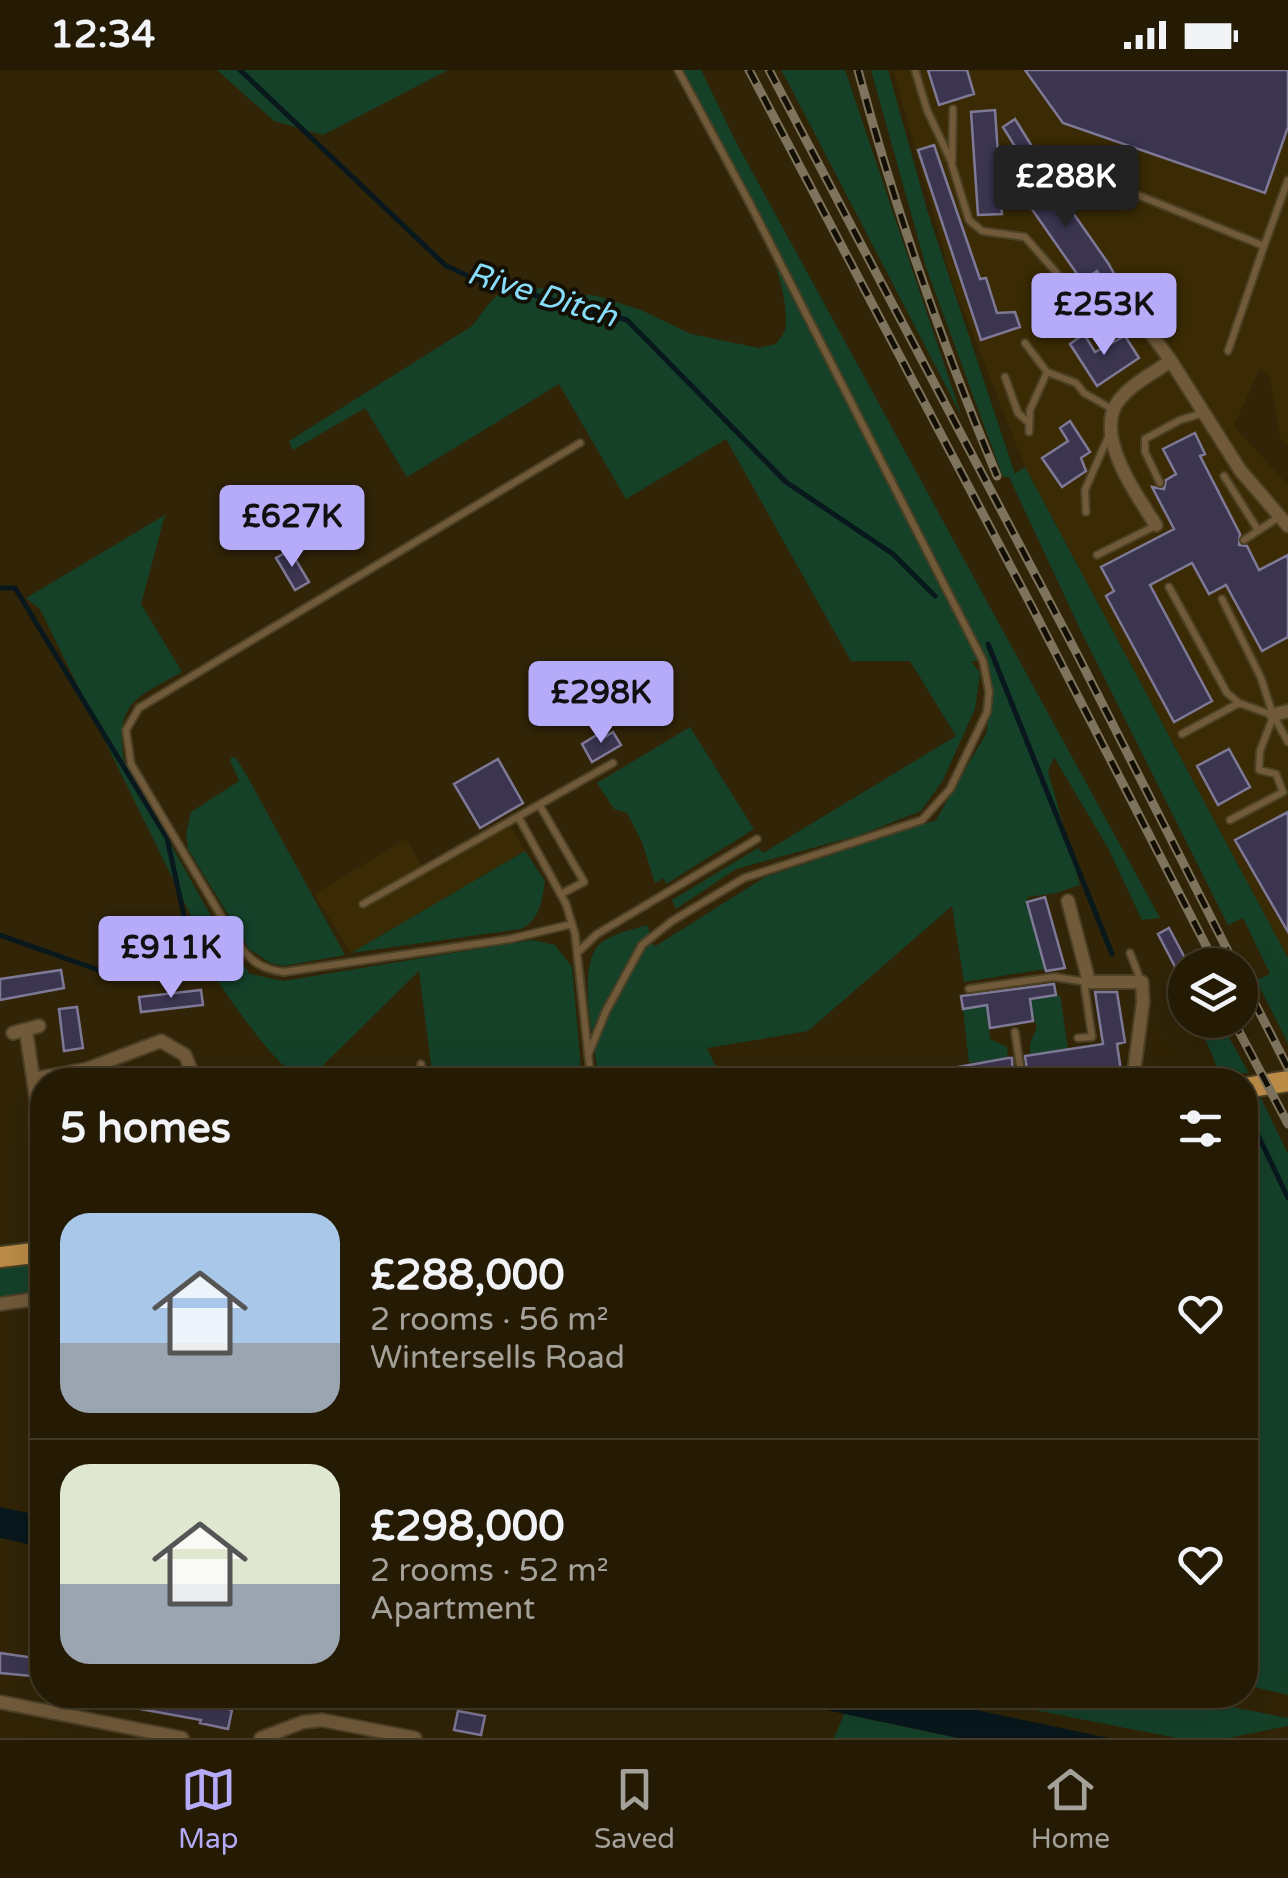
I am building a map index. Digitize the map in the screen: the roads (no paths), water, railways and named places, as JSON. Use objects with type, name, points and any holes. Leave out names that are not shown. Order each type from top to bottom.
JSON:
[{"type":"main road","points":[[1258,1086],[1288,1080]]},
{"type":"main road","points":[[0,1257],[30,1253]]},
{"type":"street","points":[[1142,321],[1240,470],[1284,521]]},
{"type":"street","points":[[1156,525],[1119,462],[1111,428],[1113,410],[1127,393],[1171,361]]},
{"type":"street","points":[[1273,716],[1288,711]]},
{"type":"street","points":[[1068,901],[1086,982],[1142,982],[1135,1068]]},
{"type":"street","points":[[26,1030],[31,1068]]},
{"type":"street","points":[[91,1068],[161,1041],[184,1056],[190,1068]]},
{"type":"street","points":[[0,1304],[30,1300]]},
{"type":"street","points":[[0,1702],[30,1708]]},
{"type":"street","points":[[30,1708],[182,1738]]},
{"type":"street","points":[[261,1738],[303,1722],[322,1720],[414,1738]]},
{"type":"lane","points":[[588,1055],[606,1011],[642,945],[672,922],[744,878],[922,820],[950,789],[987,712],[989,692],[983,661],[678,70]]},
{"type":"lane","points":[[915,70],[969,220],[982,231],[1026,237],[1097,319],[1142,321]]},
{"type":"lane","points":[[952,164],[953,109]]},
{"type":"lane","points":[[1083,173],[1264,246]]},
{"type":"lane","points":[[1228,351],[1288,180]]},
{"type":"lane","points":[[1025,343],[1047,372],[1076,384],[1113,410]]},
{"type":"lane","points":[[1005,377],[1018,413],[1030,428],[1030,410],[1047,372]]},
{"type":"lane","points":[[1160,483],[1145,452],[1144,439],[1180,420],[1205,413]]},
{"type":"lane","points":[[1086,512],[1084,490],[1111,428]]},
{"type":"lane","points":[[572,924],[510,939],[284,972],[267,970],[248,959],[234,938],[131,764],[126,744],[130,720],[139,708],[580,444]]},
{"type":"lane","points":[[1224,476],[1258,530]]},
{"type":"lane","points":[[1244,540],[1258,530],[1284,521]]},
{"type":"lane","points":[[1097,555],[1156,525]]},
{"type":"lane","points":[[1169,587],[1227,693],[1239,703],[1273,716]]},
{"type":"lane","points":[[1222,599],[1288,742]]},
{"type":"lane","points":[[1182,734],[1239,703]]},
{"type":"lane","points":[[1230,820],[1283,792],[1276,774],[1259,770],[1260,751],[1273,716]]},
{"type":"lane","points":[[364,904],[613,763]]},
{"type":"lane","points":[[540,806],[584,882],[561,894]]},
{"type":"lane","points":[[520,818],[561,894],[572,924],[590,1068]]},
{"type":"lane","points":[[577,953],[597,934],[757,839]]},
{"type":"lane","points":[[1130,953],[1142,982]]},
{"type":"lane","points":[[969,988],[1054,977],[1086,982],[1092,1036],[1078,1038]]},
{"type":"lane","points":[[1015,1032],[1020,1068]]},
{"type":"lane","points":[[421,1064],[422,1068]]},
{"type":"waterway","name":"Rive Ditch","points":[[240,70],[445,265],[474,279],[627,320],[786,482],[893,554],[935,596]]},
{"type":"waterway","points":[[0,588],[15,588],[167,838],[187,930],[170,960],[132,968]]},
{"type":"waterway","name":"Rive Ditch","points":[[988,644],[1112,954]]},
{"type":"waterway","points":[[0,935],[104,972]]},
{"type":"waterway","name":"Rive Ditch","points":[[1258,1135],[1288,1198]]},
{"type":"railway","points":[[749,70],[1207,948]]},
{"type":"railway","points":[[769,70],[1076,652],[1226,948]]},
{"type":"railway","points":[[858,70],[921,276],[997,476]]},
{"type":"railway","points":[[1258,1009],[1288,1068]]},
{"type":"railway","points":[[1243,1038],[1288,1124]]}]
